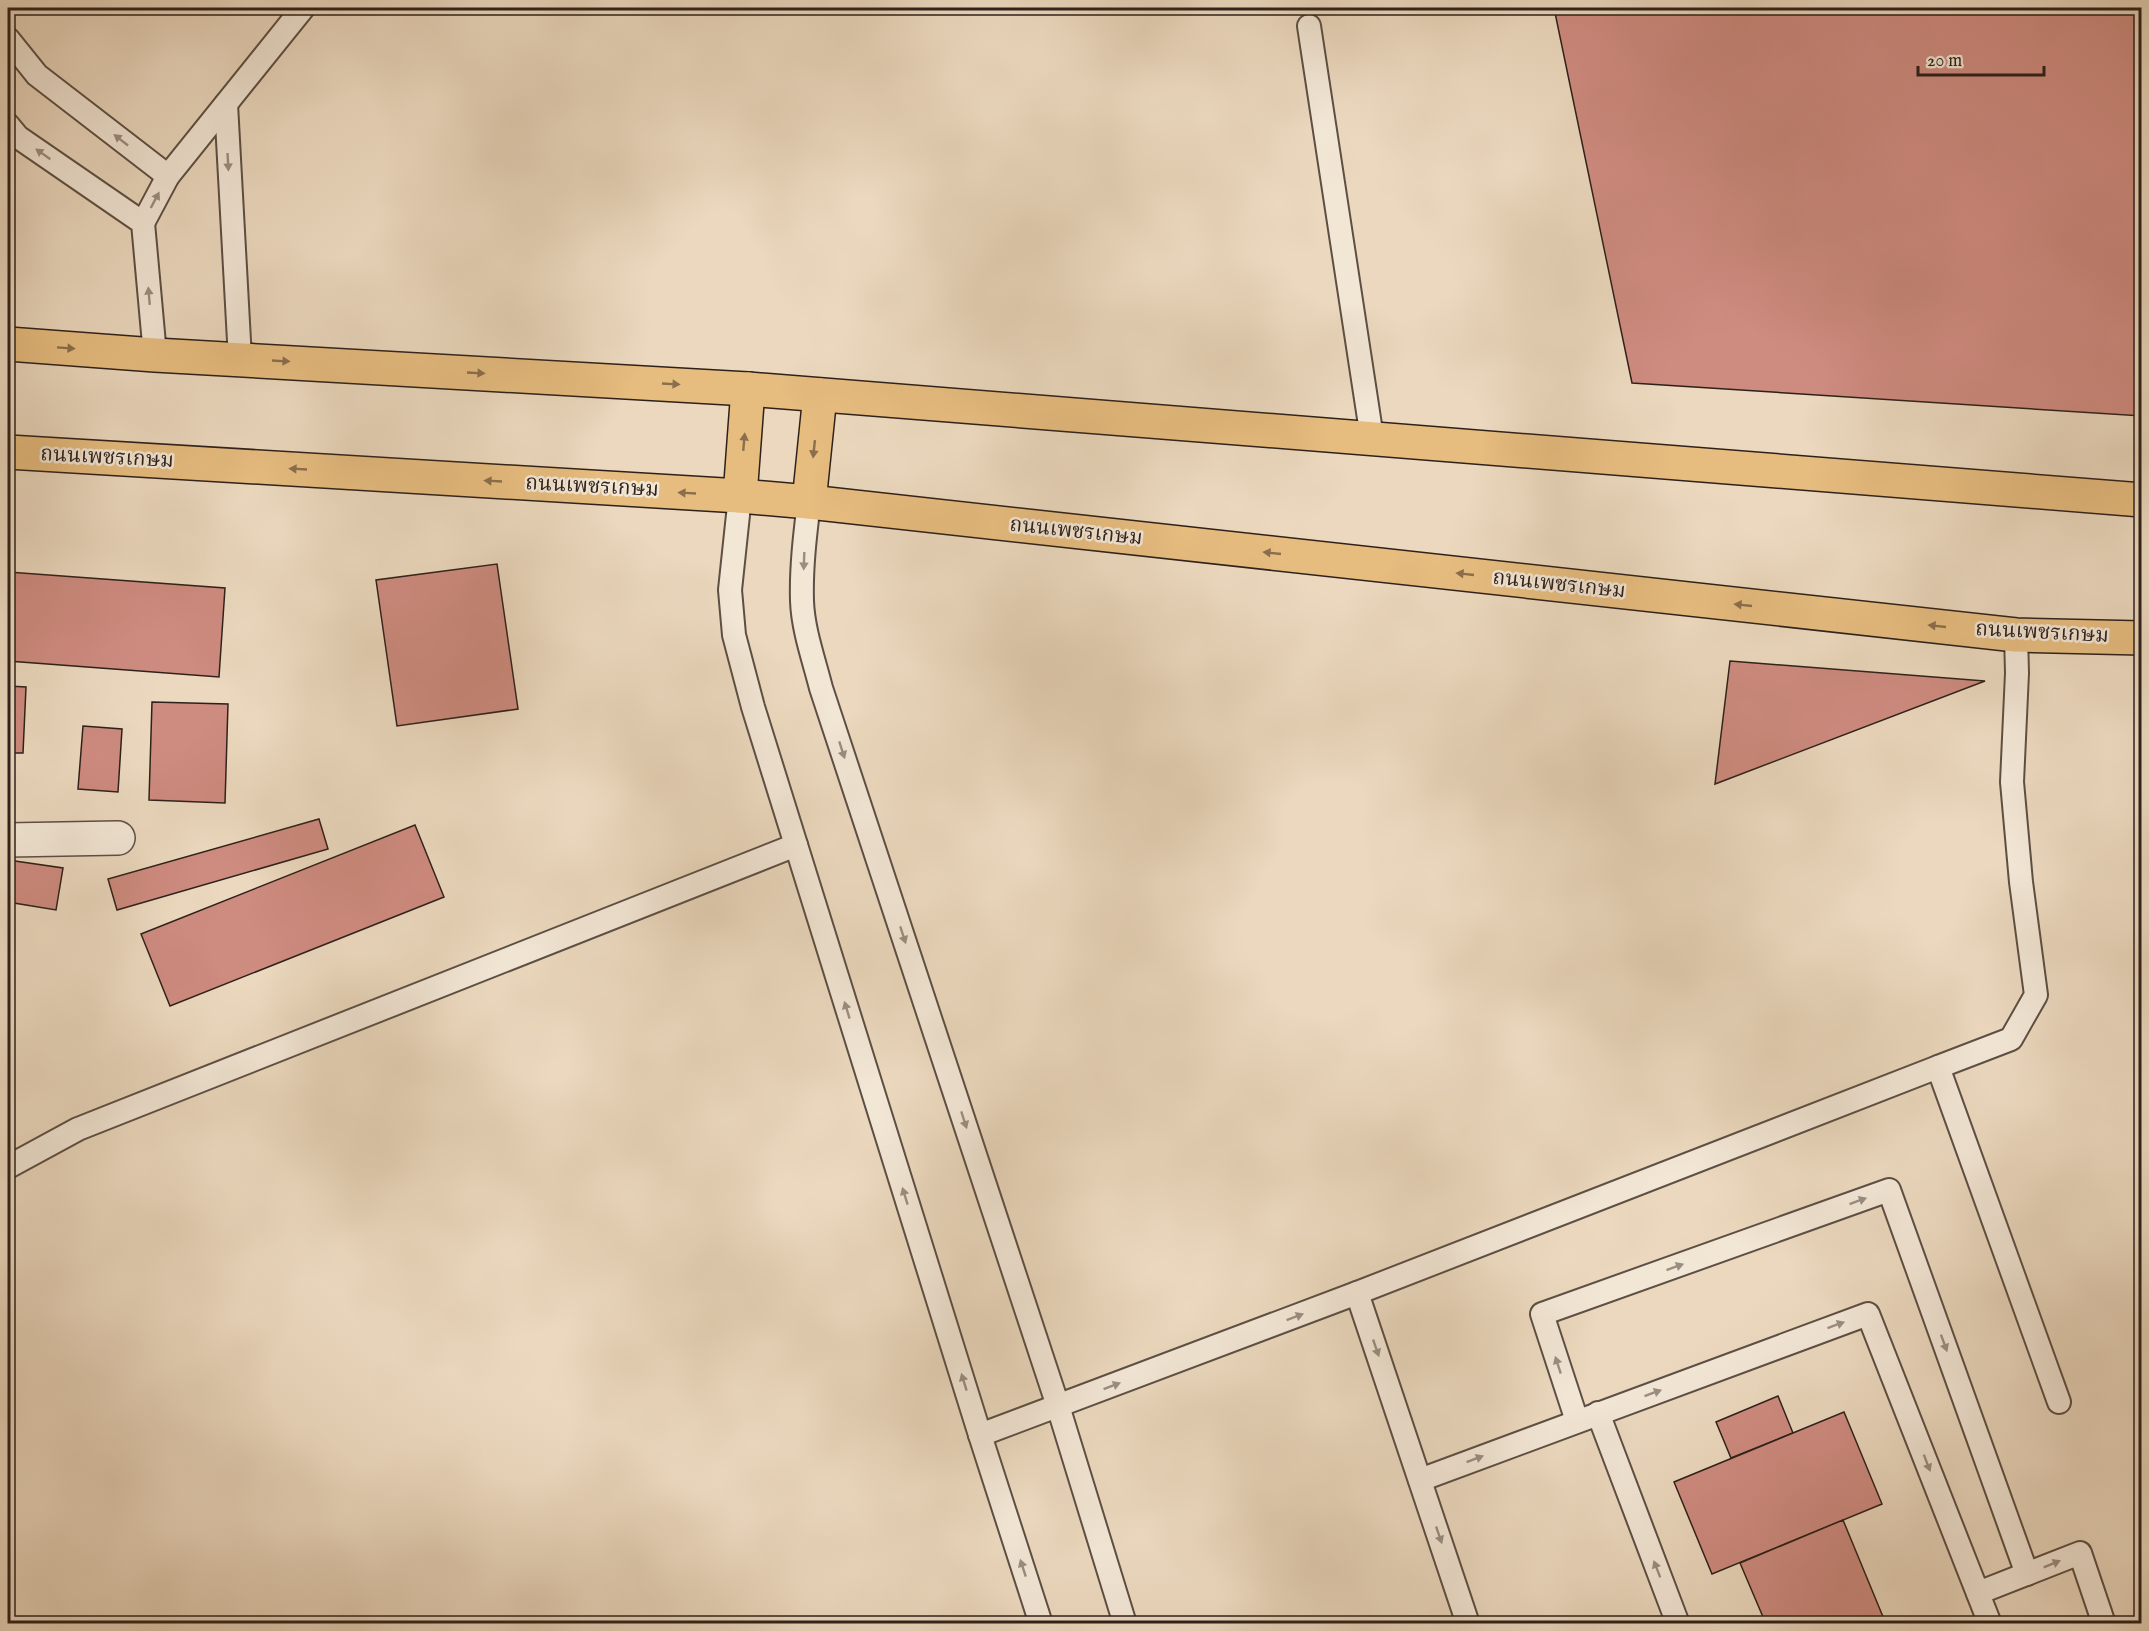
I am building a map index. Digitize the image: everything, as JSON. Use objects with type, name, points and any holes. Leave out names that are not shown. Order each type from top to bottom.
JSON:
[{"type":"main road","points":[[8,344],[154,355],[748,389],[2142,500]]},
{"type":"main road","points":[[740,496],[748,389]]},
{"type":"main road","points":[[808,502],[820,395]]},
{"type":"main road","name":"ถนนเพชรเกษม","points":[[8,452],[808,502],[2016,635],[2140,644]]},
{"type":"street","points":[[8,840],[118,838]]},
{"type":"lane","points":[[154,355],[143,223],[168,176],[303,8]]},
{"type":"lane","points":[[1309,26],[1372,438]]},
{"type":"lane","points":[[8,39],[37,75],[168,176]]},
{"type":"lane","points":[[225,104],[240,359]]},
{"type":"lane","points":[[8,125],[18,136],[143,223]]},
{"type":"lane","points":[[740,496],[730,590],[734,635],[753,707],[980,1435],[1041,1623]]},
{"type":"lane","points":[[808,502],[802,602],[821,688],[1058,1406],[1125,1623]]},
{"type":"lane","points":[[980,1435],[1357,1293],[2011,1039],[2036,995],[2021,882],[2012,782],[2017,673],[2016,635]]},
{"type":"lane","points":[[8,1167],[78,1129],[796,845]]},
{"type":"lane","points":[[1938,1067],[2060,1402]]},
{"type":"lane","points":[[1576,1421],[1542,1314],[1889,1190],[2027,1574]]},
{"type":"lane","points":[[1357,1293],[1468,1623]]},
{"type":"lane","points":[[1420,1480],[1868,1314],[1990,1623]]},
{"type":"lane","points":[[1598,1413],[1678,1623]]},
{"type":"lane","points":[[1978,1593],[2080,1553],[2104,1623]]},
{"type":"building","points":[[1554,8],[2142,8],[2142,416],[1632,383]]},
{"type":"building","points":[[497,564],[518,709],[397,726],[376,580]]},
{"type":"building","points":[[8,572],[225,588],[219,677],[8,661]]},
{"type":"building","points":[[1730,661],[1985,681],[1715,784]]},
{"type":"building","points":[[8,686],[26,687],[23,753],[8,753]]},
{"type":"building","points":[[152,702],[228,704],[225,803],[149,800]]},
{"type":"building","points":[[83,726],[122,729],[118,792],[78,789]]},
{"type":"building","points":[[319,819],[328,849],[117,910],[108,879]]},
{"type":"building","points":[[415,825],[444,897],[170,1006],[141,934]]},
{"type":"building","points":[[8,860],[63,868],[56,910],[8,902]]},
{"type":"building","points":[[1778,1396],[1793,1433],[1731,1458],[1716,1422]]},
{"type":"building","points":[[1844,1412],[1882,1504],[1712,1574],[1674,1482]]},
{"type":"building","points":[[1843,1520],[1886,1624],[1766,1624],[1740,1563]]}]
